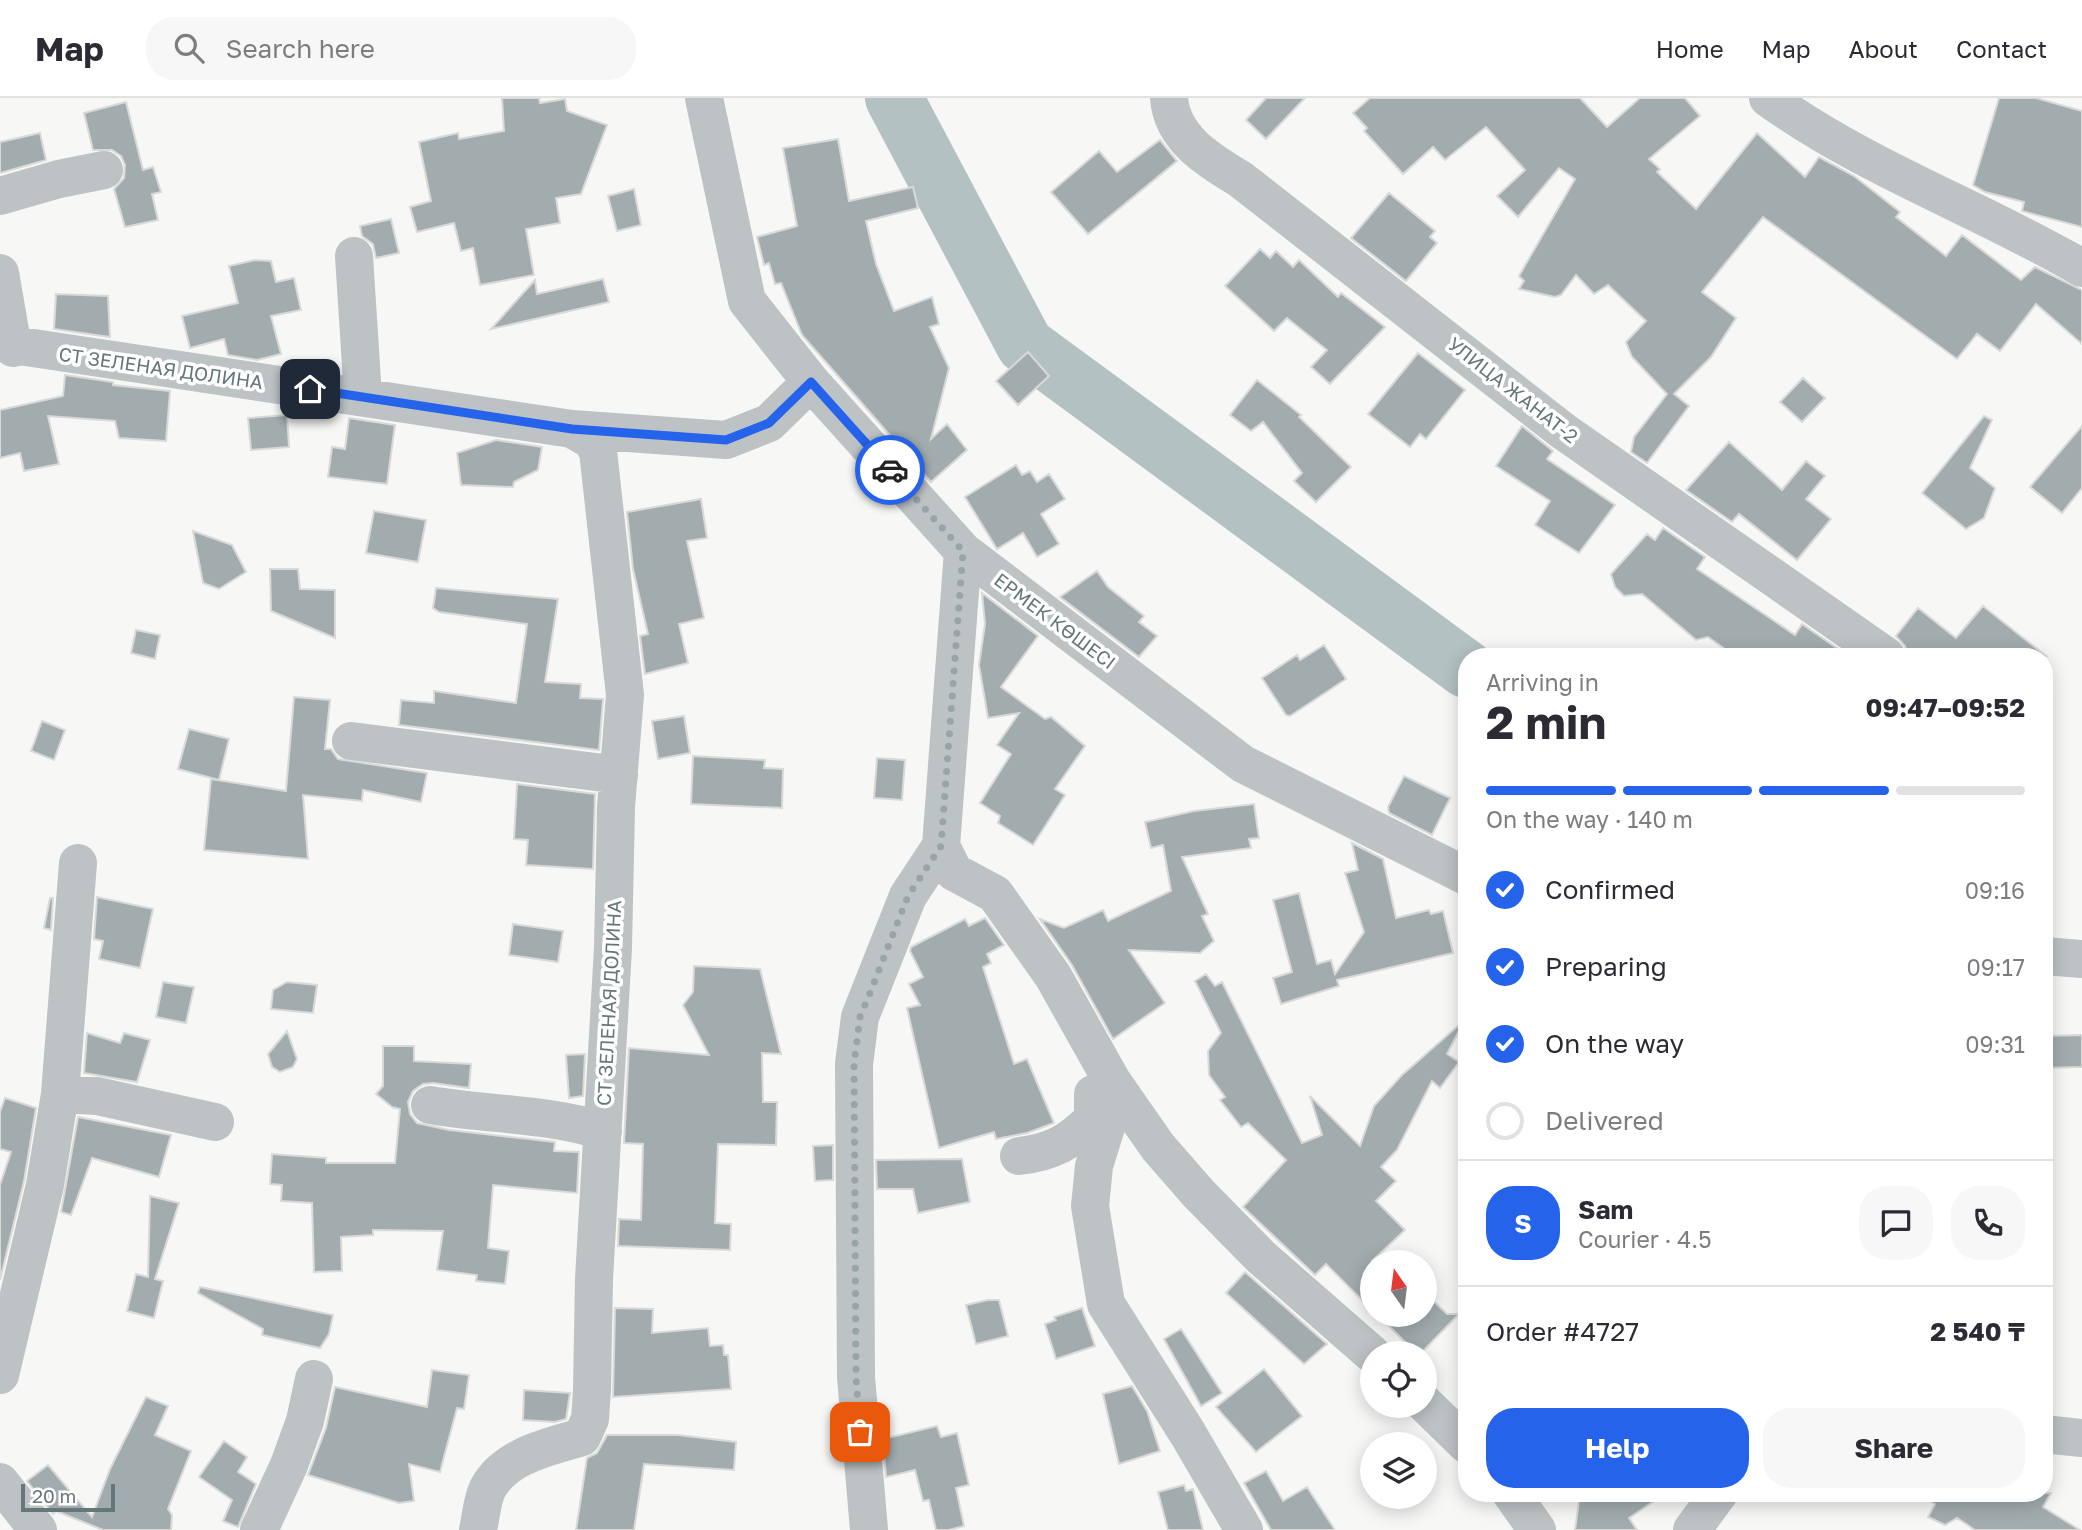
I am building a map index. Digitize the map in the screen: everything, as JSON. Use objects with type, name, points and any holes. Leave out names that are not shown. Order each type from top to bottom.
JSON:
[{"type":"street","name":"ЕРМЕК КӨШЕСІ","points":[[704,98],[747,301],[811,382],[963,551],[1243,764],[1458,872]]},
{"type":"street","name":"УЛИЦА ЖАНАТ-2","points":[[1169,98],[1170,116],[1189,142],[1208,160],[1240,179],[1563,431],[1875,648]]},
{"type":"street","points":[[1768,98],[1806,125],[1946,200],[2037,242],[2082,268]]},
{"type":"street","points":[[0,196],[59,179],[104,170]]},
{"type":"street","points":[[354,256],[363,397]]},
{"type":"street","points":[[0,273],[6,346]]},
{"type":"street","name":"СТ ЗЕЛЕНАЯ ДОЛИНА","points":[[6,346],[572,429],[726,440],[769,423],[811,382]]},
{"type":"street","name":"СТ ЗЕЛЕНАЯ ДОЛИНА","points":[[478,1530],[488,1488],[505,1467],[530,1453],[582,1437],[590,1419],[619,775],[625,695],[604,485],[598,451],[591,440],[572,429]]},
{"type":"street","points":[[869,1530],[856,1377],[854,1064],[865,1005],[908,896],[941,846],[963,551]]},
{"type":"street","points":[[351,741],[619,775]]},
{"type":"street","points":[[941,846],[954,872],[995,894],[1053,976],[1103,1065],[1158,1147],[1199,1194],[1261,1257],[1360,1344]]},
{"type":"street","points":[[0,1375],[45,1185],[60,1094],[78,863]]},
{"type":"street","points":[[2053,956],[2082,958]]},
{"type":"street","points":[[1019,1156],[1036,1154],[1070,1141],[1093,1119],[1103,1065]]},
{"type":"street","points":[[1103,1065],[1110,1114],[1094,1166],[1090,1206],[1106,1304],[1188,1434],[1244,1530]]},
{"type":"street","points":[[60,1094],[97,1096],[215,1122]]},
{"type":"street","points":[[430,1105],[472,1112],[565,1119],[603,1132]]},
{"type":"street","points":[[259,1530],[289,1465],[305,1421],[314,1379]]},
{"type":"street","points":[[1437,1416],[1458,1436]]},
{"type":"street","points":[[2053,1435],[2082,1438]]},
{"type":"street","points":[[2,1486],[38,1530]]},
{"type":"street","points":[[1517,1502],[1537,1530]]},
{"type":"street","points":[[1692,1530],[1712,1502]]},
{"type":"building","points":[[502,98],[539,98],[540,103],[565,99],[567,111],[607,125],[581,194],[556,198],[560,223],[526,229],[534,275],[480,285],[473,248],[461,251],[454,223],[417,232],[410,207],[431,201],[419,142],[458,133],[459,139],[504,131]]},
{"type":"building","points":[[1266,98],[1305,98],[1266,139],[1246,120]]},
{"type":"building","points":[[1370,98],[1580,98],[1607,127],[1640,98],[1685,98],[1700,116],[1649,159],[1660,169],[1657,172],[1696,209],[1757,133],[1805,177],[1819,157],[1854,176],[1900,212],[1896,217],[1946,256],[1962,235],[2021,280],[2035,267],[2082,290],[2082,344],[2036,304],[2000,351],[1977,334],[1957,359],[1763,217],[1702,292],[1736,318],[1711,357],[1674,394],[1689,406],[1647,463],[1631,452],[1634,437],[1667,394],[1632,357],[1626,342],[1646,321],[1608,285],[1594,294],[1576,275],[1561,295],[1555,297],[1519,289],[1524,281],[1519,276],[1575,179],[1559,168],[1518,217],[1497,196],[1525,170],[1486,127],[1445,160],[1433,147],[1403,174],[1364,131],[1367,128],[1353,113]]},
{"type":"building","points":[[1999,98],[2036,98],[2082,111],[2082,227],[2022,211],[2024,202],[1985,192],[1973,185]]},
{"type":"building","points":[[126,102],[143,170],[153,167],[161,192],[152,194],[158,220],[125,227],[114,189],[124,178],[125,165],[121,156],[112,150],[93,150],[84,113]]},
{"type":"building","points":[[40,133],[46,160],[0,173],[0,142]]},
{"type":"building","points":[[838,139],[849,201],[913,187],[918,208],[866,221],[876,264],[894,311],[932,297],[939,324],[930,327],[949,368],[931,439],[947,424],[967,450],[931,482],[802,335],[781,283],[775,284],[769,263],[764,265],[757,237],[797,226],[783,148]]},
{"type":"building","points":[[1160,140],[1177,161],[1088,234],[1051,192],[1099,151],[1117,172]]},
{"type":"building","points":[[634,189],[641,225],[617,231],[608,196]]},
{"type":"building","points":[[1389,193],[1435,231],[1430,237],[1437,243],[1406,281],[1351,238]]},
{"type":"building","points":[[391,219],[399,253],[376,258],[373,244],[362,236],[360,226]]},
{"type":"building","points":[[1260,249],[1270,258],[1276,251],[1293,267],[1299,260],[1338,297],[1341,293],[1385,327],[1330,384],[1311,367],[1327,350],[1287,318],[1274,331],[1225,286]]},
{"type":"building","points":[[255,260],[271,261],[276,282],[294,278],[301,310],[271,316],[281,354],[257,360],[228,355],[224,339],[190,348],[182,316],[238,303],[229,266]]},
{"type":"building","points":[[603,279],[609,302],[491,329],[535,280],[537,294]]},
{"type":"building","points":[[56,294],[108,296],[110,337],[54,329]]},
{"type":"building","points":[[1028,352],[1049,376],[1018,405],[996,381]]},
{"type":"building","points":[[1418,353],[1465,390],[1426,439],[1420,434],[1410,447],[1368,414]]},
{"type":"building","points":[[65,375],[113,382],[113,385],[170,391],[166,441],[119,438],[115,421],[48,416],[59,464],[24,471],[20,453],[0,458],[0,410],[63,396]]},
{"type":"building","points":[[1803,378],[1825,398],[1802,422],[1780,402]]},
{"type":"building","points":[[1257,380],[1301,415],[1299,417],[1351,467],[1316,502],[1294,481],[1302,473],[1263,422],[1251,431],[1230,415]]},
{"type":"building","points":[[287,415],[289,447],[251,450],[248,418]]},
{"type":"building","points":[[1984,416],[1992,420],[1970,468],[1995,488],[1984,518],[1966,529],[1922,493]]},
{"type":"building","points":[[349,418],[395,425],[387,484],[328,477],[332,447],[345,449]]},
{"type":"building","points":[[1522,426],[1553,451],[1547,459],[1615,505],[1579,553],[1535,525],[1550,501],[1496,466]]},
{"type":"building","points":[[2082,426],[2082,488],[2062,513],[2030,487]]},
{"type":"building","points":[[496,440],[542,447],[538,470],[514,482],[513,487],[461,485],[457,453]]},
{"type":"building","points":[[1729,442],[1782,490],[1806,461],[1825,476],[1806,499],[1831,519],[1797,560],[1739,514],[1732,522],[1686,490]]},
{"type":"building","points":[[1016,465],[1022,475],[1030,471],[1037,482],[1049,474],[1065,499],[1041,514],[1059,544],[1037,557],[1023,533],[997,549],[965,497]]},
{"type":"building","points":[[701,499],[707,538],[687,541],[704,618],[679,624],[688,663],[645,674],[640,636],[648,634],[633,569],[627,512]]},
{"type":"building","points":[[374,511],[426,520],[418,562],[366,553]]},
{"type":"building","points":[[1663,528],[1705,557],[1697,569],[1795,635],[1802,624],[1836,648],[1724,648],[1708,637],[1696,640],[1642,594],[1624,596],[1615,587],[1611,574],[1647,534],[1655,540]]},
{"type":"building","points":[[193,531],[232,545],[246,572],[219,589],[203,583]]},
{"type":"building","points":[[270,569],[298,569],[300,589],[335,590],[335,638],[271,611]]},
{"type":"building","points":[[1097,571],[1108,587],[1144,616],[1139,622],[1157,636],[1139,657],[1060,597]]},
{"type":"building","points":[[436,588],[558,599],[545,682],[581,684],[580,698],[603,699],[599,750],[399,725],[401,700],[434,703],[434,691],[516,703],[527,624],[439,612],[433,608]]},
{"type":"building","points":[[982,593],[1038,636],[1001,687],[1045,719],[1051,717],[1085,746],[1055,789],[1065,795],[1033,845],[998,823],[1000,816],[980,803],[1011,754],[997,745],[1019,713],[988,718],[979,665],[985,624]]},
{"type":"building","points":[[1983,606],[2036,648],[1906,648],[1896,636],[1918,608],[1956,638]]},
{"type":"building","points":[[136,630],[160,635],[155,659],[131,653]]},
{"type":"building","points":[[1324,645],[1346,679],[1290,716],[1286,715],[1262,678],[1297,655],[1300,660]]},
{"type":"building","points":[[294,697],[330,700],[325,749],[331,749],[338,759],[427,773],[421,802],[363,790],[362,801],[303,795],[308,859],[204,850],[211,779],[286,791]]},
{"type":"building","points":[[684,716],[690,753],[658,759],[652,721]]},
{"type":"building","points":[[42,721],[65,730],[54,760],[31,751]]},
{"type":"building","points":[[189,729],[229,739],[219,780],[178,769]]},
{"type":"building","points":[[693,756],[765,760],[764,768],[783,769],[782,808],[691,804]]},
{"type":"building","points":[[877,758],[905,760],[902,800],[874,798]]},
{"type":"building","points":[[1404,776],[1450,798],[1432,835],[1389,813],[1388,807]]},
{"type":"building","points":[[517,784],[595,794],[593,869],[526,865],[528,840],[514,839]]},
{"type":"building","points":[[1254,804],[1259,838],[1249,839],[1251,848],[1182,857],[1208,914],[1202,916],[1214,941],[1200,953],[1129,950],[1165,1003],[1113,1039],[1072,965],[1040,919],[1064,928],[1103,910],[1108,921],[1171,891],[1163,845],[1151,848],[1145,822],[1194,811]]},
{"type":"building","points":[[1352,843],[1383,859],[1396,918],[1429,910],[1431,914],[1443,911],[1453,953],[1337,980],[1339,986],[1281,1004],[1273,978],[1292,972],[1273,900],[1299,893],[1317,964],[1331,960],[1335,974],[1364,932],[1345,873],[1358,870]]},
{"type":"building","points":[[97,897],[153,909],[140,968],[99,959],[103,941],[94,939]]},
{"type":"building","points":[[50,898],[53,898],[51,930],[44,928]]},
{"type":"building","points":[[985,918],[1004,945],[987,954],[991,963],[983,967],[1014,1064],[1027,1059],[1054,1123],[1027,1133],[996,1139],[994,1132],[939,1148],[907,1008],[920,1005],[909,984],[923,977],[910,951],[911,947],[965,919],[969,926]]},
{"type":"building","points":[[513,924],[563,931],[558,962],[509,955]]},
{"type":"building","points":[[694,966],[760,969],[781,1054],[762,1053],[763,1102],[777,1102],[776,1145],[718,1144],[715,1223],[731,1224],[730,1250],[618,1246],[619,1219],[641,1220],[643,1144],[624,1143],[629,1048],[709,1055],[683,1005],[693,992]]},
{"type":"building","points":[[1206,974],[1215,986],[1222,982],[1302,1143],[1322,1135],[1310,1096],[1360,1146],[1374,1106],[1402,1075],[1458,1026],[1458,1033],[1447,1054],[1458,1063],[1440,1088],[1432,1081],[1397,1150],[1381,1167],[1396,1181],[1376,1201],[1405,1230],[1384,1250],[1360,1250],[1360,1298],[1326,1264],[1315,1275],[1243,1207],[1286,1160],[1248,1123],[1241,1127],[1220,1100],[1225,1097],[1209,1075],[1208,1051],[1221,1033],[1195,981]]},
{"type":"building","points":[[163,982],[194,987],[186,1023],[156,1017]]},
{"type":"building","points":[[287,982],[317,985],[313,1013],[271,1009],[273,990]]},
{"type":"building","points":[[287,1031],[297,1059],[293,1067],[280,1072],[272,1067],[268,1054]]},
{"type":"building","points":[[87,1033],[120,1043],[124,1033],[150,1040],[137,1082],[84,1073]]},
{"type":"building","points":[[2082,1035],[2082,1067],[2053,1068],[2053,1036]]},
{"type":"building","points":[[383,1046],[414,1046],[414,1061],[471,1064],[469,1088],[433,1083],[423,1084],[413,1091],[408,1102],[410,1114],[417,1123],[449,1130],[555,1142],[554,1151],[579,1152],[577,1193],[493,1185],[488,1248],[509,1251],[505,1284],[476,1281],[477,1275],[437,1270],[443,1231],[373,1230],[373,1235],[341,1237],[342,1271],[314,1272],[312,1203],[281,1201],[282,1185],[270,1184],[272,1154],[326,1158],[326,1163],[395,1163],[400,1109],[392,1107],[376,1094],[383,1086]]},
{"type":"building","points":[[585,1054],[583,1096],[569,1098],[566,1055]]},
{"type":"building","points":[[5,1098],[36,1108],[24,1181],[0,1280],[0,1185],[11,1152],[0,1149],[0,1112]]},
{"type":"building","points":[[78,1117],[171,1135],[159,1177],[92,1158],[71,1215],[61,1212]]},
{"type":"building","points":[[833,1145],[833,1180],[815,1181],[813,1146]]},
{"type":"building","points":[[962,1159],[970,1202],[918,1213],[913,1189],[877,1189],[876,1160]]},
{"type":"building","points":[[150,1196],[179,1203],[155,1279],[163,1281],[154,1318],[127,1311],[136,1274],[148,1277]]},
{"type":"building","points":[[1245,1272],[1327,1344],[1304,1364],[1226,1293]]},
{"type":"building","points":[[200,1287],[333,1315],[329,1334],[320,1348],[262,1335],[263,1329],[198,1293]]},
{"type":"building","points":[[999,1300],[1008,1336],[976,1344],[966,1305]]},
{"type":"building","points":[[1437,1304],[1447,1314],[1458,1314],[1433,1341],[1404,1341],[1390,1327],[1437,1327]]},
{"type":"building","points":[[615,1308],[653,1309],[652,1333],[708,1328],[710,1346],[723,1345],[724,1355],[728,1355],[731,1389],[613,1397]]},
{"type":"building","points":[[1082,1308],[1095,1346],[1056,1359],[1045,1324],[1056,1320],[1054,1317]]},
{"type":"building","points":[[1181,1329],[1222,1393],[1201,1406],[1164,1339]]},
{"type":"building","points":[[1264,1369],[1302,1416],[1256,1452],[1216,1407]]},
{"type":"building","points":[[432,1370],[469,1375],[464,1409],[457,1408],[440,1472],[409,1464],[414,1501],[399,1503],[308,1475],[326,1428],[335,1387],[427,1407]]},
{"type":"building","points":[[1132,1386],[1147,1411],[1160,1451],[1119,1464],[1103,1394]]},
{"type":"building","points":[[524,1390],[570,1393],[566,1419],[555,1422],[523,1420]]},
{"type":"building","points":[[146,1397],[168,1406],[155,1435],[191,1451],[168,1509],[172,1515],[171,1530],[103,1530],[56,1511],[53,1514],[27,1481],[48,1465],[92,1517],[110,1469]]},
{"type":"building","points":[[937,1426],[941,1437],[957,1433],[969,1485],[956,1488],[964,1526],[949,1530],[936,1530],[929,1500],[923,1501],[915,1470],[886,1477],[883,1439]]},
{"type":"building","points":[[607,1435],[678,1435],[736,1442],[734,1470],[644,1464],[634,1530],[576,1530],[587,1458],[597,1453]]},
{"type":"building","points":[[224,1441],[247,1457],[238,1472],[256,1484],[238,1527],[223,1521],[232,1500],[199,1477]]},
{"type":"building","points":[[1266,1471],[1283,1501],[1307,1487],[1335,1530],[1271,1530],[1244,1483]]},
{"type":"building","points":[[1184,1485],[1186,1491],[1193,1489],[1203,1530],[1168,1530],[1158,1492]]},
{"type":"building","points":[[1579,1502],[1653,1502],[1629,1518],[1637,1530],[1575,1530]]},
{"type":"building","points":[[1932,1502],[2046,1502],[2043,1507],[2080,1530],[1975,1530],[1957,1518],[1945,1525],[1928,1517],[1935,1504]]},
{"type":"waterway","points":[[894,98],[1025,345],[1458,663]]},
{"type":"way so far","points":[[860,1432],[856,1377],[854,1064],[860,1017],[908,896],[941,846],[963,551],[890,470]]},
{"type":"route","points":[[310,389],[572,429],[726,440],[769,423],[811,382],[890,470]]}]
